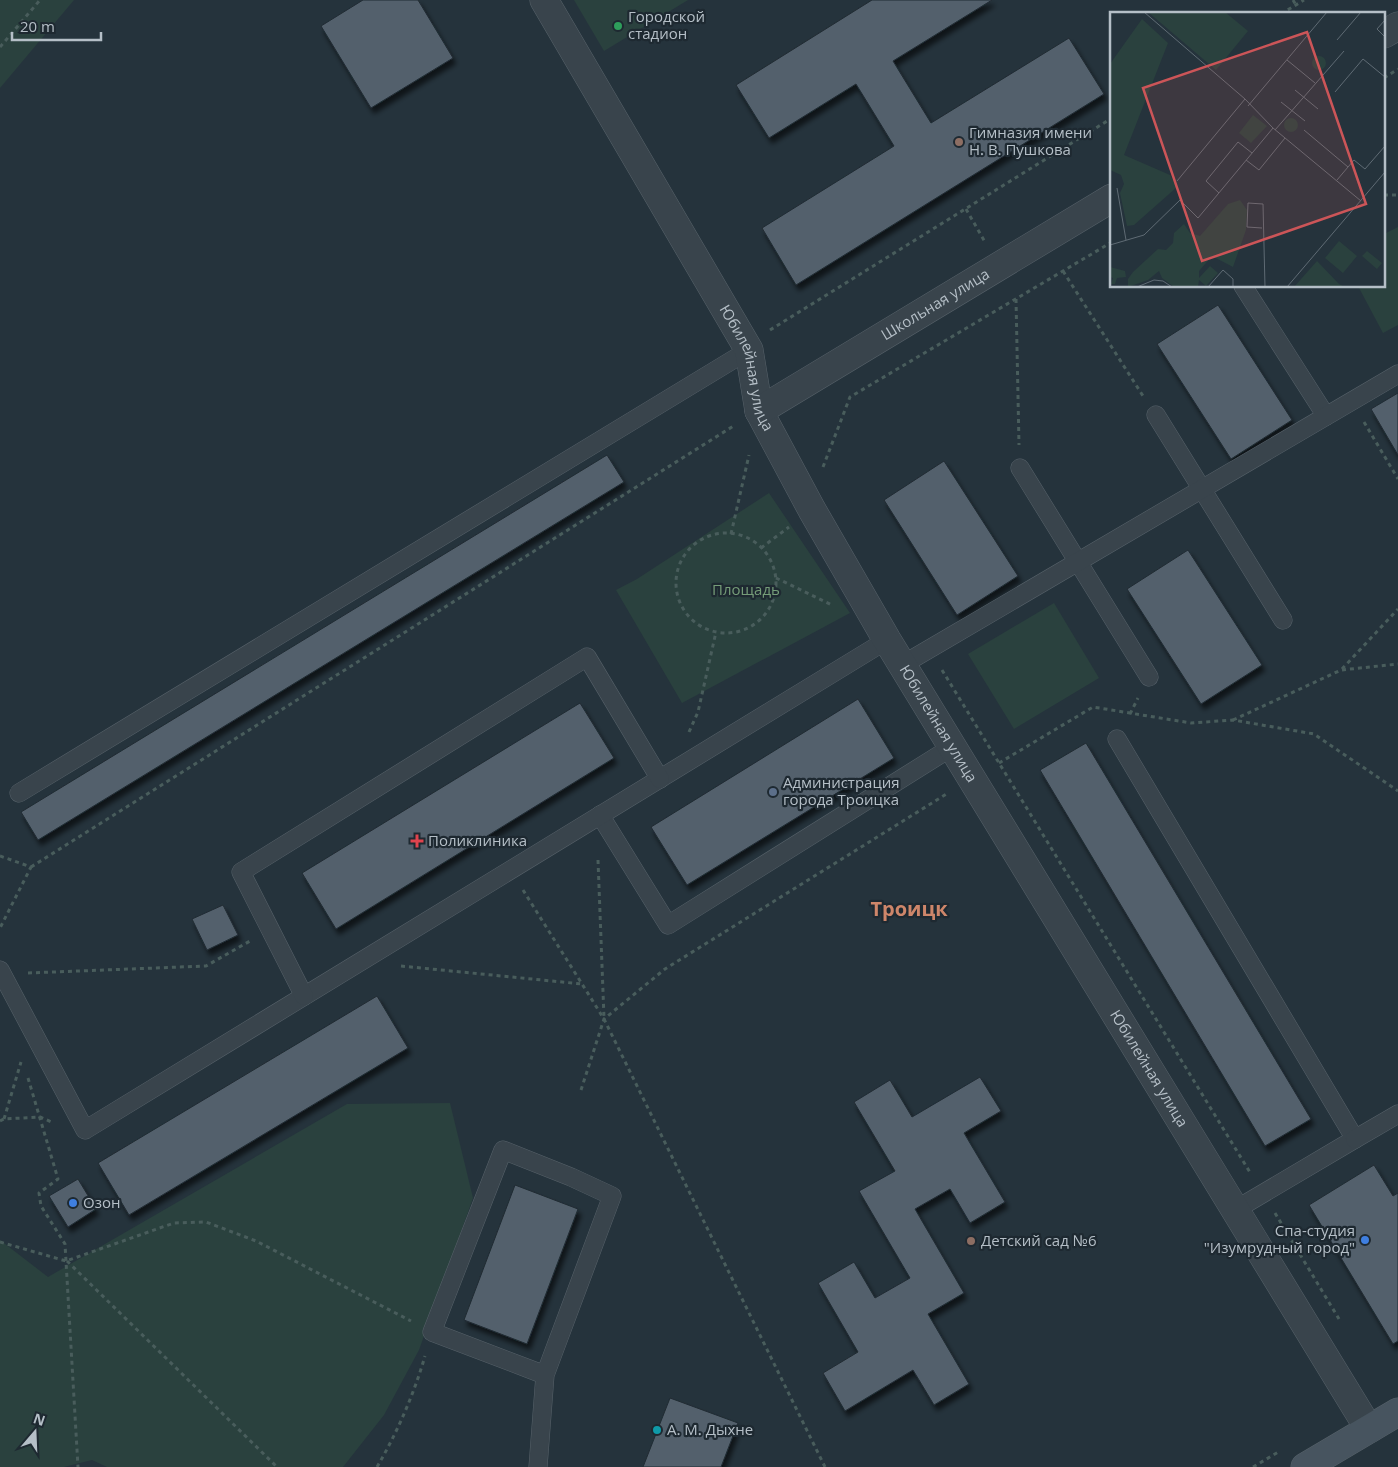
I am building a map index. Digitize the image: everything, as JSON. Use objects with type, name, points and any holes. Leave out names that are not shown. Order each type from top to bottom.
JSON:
[{"type":"main road","points":[[1305,1467],[1398,1412]]},
{"type":"street","name":"Юбилейная улица","points":[[544,0],[758,341],[759,410],[812,510],[887,640],[1369,1429]]},
{"type":"street","points":[[1386,33],[1398,26]]},
{"type":"street","name":"Школьная улица","points":[[759,410],[1110,199]]},
{"type":"lane","points":[[1244,288],[1326,416]]},
{"type":"lane","points":[[19,792],[758,341]]},
{"type":"lane","points":[[902,665],[1202,491],[1398,374]]},
{"type":"lane","points":[[1156,415],[1283,620]]},
{"type":"lane","points":[[1020,468],[1149,677]]},
{"type":"lane","points":[[1,972],[85,1130],[887,640]]},
{"type":"lane","points":[[304,996],[241,872],[587,657],[667,774]]},
{"type":"lane","points":[[1117,739],[1355,1140]]},
{"type":"lane","points":[[600,815],[668,925],[952,747]]},
{"type":"lane","points":[[1235,1210],[1398,1114]]},
{"type":"lane","points":[[538,1467],[545,1375],[612,1196],[571,1177],[503,1150],[432,1332],[545,1375]]},
{"type":"path","points":[[0,47],[40,0]]},
{"type":"path","points":[[1293,0],[1296,5]]},
{"type":"path","points":[[1284,12],[1304,0]]},
{"type":"path","points":[[1386,77],[1398,69]]},
{"type":"path","points":[[758,341],[1110,119]]},
{"type":"path","points":[[966,209],[988,246]]},
{"type":"path","points":[[817,463],[821,471],[850,397],[1110,243]]},
{"type":"path","points":[[1063,271],[1156,415]]},
{"type":"path","points":[[1016,299],[1020,468]]},
{"type":"path","points":[[1351,401],[1398,479]]},
{"type":"path","points":[[0,928],[31,868],[759,410]]},
{"type":"path","points":[[731,534],[749,454]]},
{"type":"path","points":[[715,534],[731,534],[747,538],[761,548],[771,562],[776,578],[775,596],[768,612],[756,624],[740,631],[723,633],[708,630],[694,622],[684,610],[677,595],[676,580],[680,564],[688,551],[700,540],[715,534]]},
{"type":"path","points":[[1341,670],[1398,609]]},
{"type":"path","points":[[667,774],[698,712],[716,632]]},
{"type":"path","points":[[930,650],[1340,1322]]},
{"type":"path","points":[[1233,720],[1341,670],[1398,664]]},
{"type":"path","points":[[1117,739],[1149,677]]},
{"type":"path","points":[[604,1019],[665,969],[972,779],[1093,707],[1191,723],[1233,720],[1314,734],[1398,791]]},
{"type":"path","points":[[581,1090],[604,1019],[598,852]]},
{"type":"path","points":[[0,856],[31,868]]},
{"type":"path","points":[[521,887],[604,1019],[825,1467]]},
{"type":"path","points":[[1,972],[206,966],[270,930]]},
{"type":"path","points":[[398,966],[582,984]]},
{"type":"path","points":[[0,1121],[4,1119],[22,1059],[24,1067]]},
{"type":"path","points":[[27,1075],[58,1179],[39,1193],[40,1206],[65,1244],[78,1467]]},
{"type":"path","points":[[66,1261],[174,1223],[206,1222],[256,1241],[432,1332],[416,1385],[385,1454],[377,1467]]},
{"type":"path","points":[[0,1242],[66,1261],[277,1467]]},
{"type":"green space","points":[[0,0],[74,0],[0,88]]},
{"type":"green space","name":"Городской стадион","points":[[574,0],[688,0],[604,51]]},
{"type":"green space","points":[[1398,227],[1398,325],[1383,333],[1359,288],[1386,288],[1386,233]]},
{"type":"green space","name":"Площадь","points":[[769,493],[850,613],[682,703],[616,590],[637,579]]},
{"type":"green space","points":[[1054,603],[1099,678],[1014,729],[968,654]]},
{"type":"green space","points":[[450,1103],[473,1198],[419,1350],[384,1415],[343,1467],[107,1467],[92,1460],[64,1467],[0,1467],[0,1240],[48,1277],[347,1104]]},
{"type":"building","points":[[363,0],[418,0],[453,58],[371,108],[321,26]]},
{"type":"building","name":"Гимназия имени Н. В. Пушкова","points":[[872,0],[992,0],[893,61],[931,123],[1069,38],[1104,94],[796,285],[762,228],[894,146],[856,84],[769,138],[736,85]]},
{"type":"building","points":[[1218,305],[1292,420],[1231,459],[1157,344]]},
{"type":"building","points":[[1398,393],[1398,455],[1371,409]]},
{"type":"building","points":[[607,455],[624,482],[38,840],[21,812]]},
{"type":"building","points":[[944,461],[1018,576],[957,615],[884,500]]},
{"type":"building","points":[[1188,550],[1262,665],[1201,704],[1127,589]]},
{"type":"building","name":"Администрация города Троицка","points":[[858,699],[894,758],[687,885],[651,827]]},
{"type":"building","name":"Поликлиника","points":[[580,703],[614,758],[336,929],[302,873]]},
{"type":"building","points":[[1086,743],[1311,1119],[1265,1146],[1040,770]]},
{"type":"building","points":[[223,905],[238,935],[207,950],[192,919]]},
{"type":"building","points":[[377,996],[408,1048],[129,1215],[98,1163]]},
{"type":"building","points":[[980,1077],[1001,1111],[964,1133],[1005,1202],[970,1223],[950,1189],[915,1209],[964,1293],[928,1314],[969,1384],[934,1405],[913,1370],[845,1411],[823,1373],[858,1352],[818,1283],[854,1262],[875,1298],[910,1278],[859,1191],[895,1171],[854,1102],[890,1080],[912,1117]]},
{"type":"building","points":[[1374,1165],[1393,1196],[1398,1193],[1398,1341],[1393,1344],[1309,1205]]},
{"type":"building","name":"Озон","points":[[78,1179],[96,1209],[68,1227],[49,1196]]},
{"type":"building","points":[[515,1185],[578,1209],[527,1344],[464,1320]]},
{"type":"building","points":[[670,1398],[738,1423],[721,1467],[643,1467]]},
{"type":"place","name":"Городской стадион","points":[[618,26]]},
{"type":"place","name":"Гимназия имени Н. В. Пушкова","points":[[959,142]]},
{"type":"place","name":"Администрация города Троицка","points":[[773,792]]},
{"type":"place","name":"Поликлиника","points":[[417,841]]},
{"type":"place","name":"Озон","points":[[73,1203]]},
{"type":"place","name":"Спа-студия \"Изумрудный город\"","points":[[1365,1240]]},
{"type":"place","name":"Детский сад №6","points":[[971,1241]]},
{"type":"place","name":"А. М. Дыхне","points":[[657,1430]]},
{"type":"district","name":"Троицк","points":[[909,909]]}]
